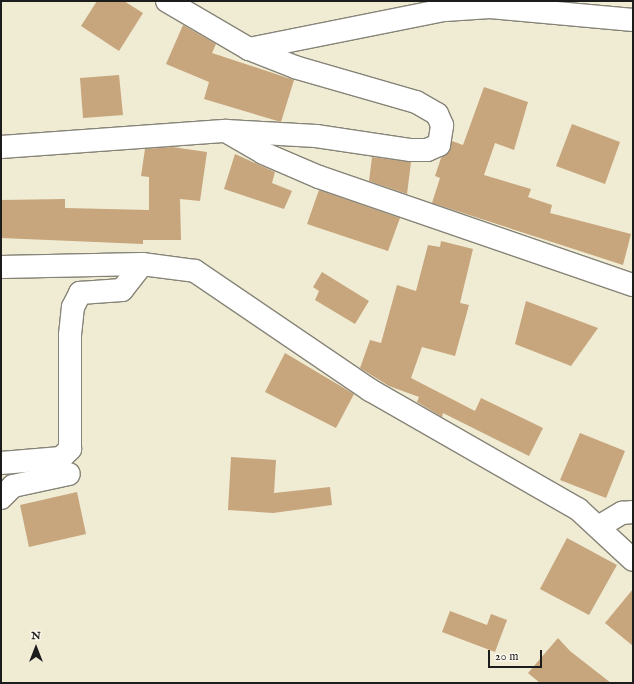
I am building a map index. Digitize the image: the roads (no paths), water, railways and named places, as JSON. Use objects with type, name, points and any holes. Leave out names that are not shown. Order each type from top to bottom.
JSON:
[{"type":"street","points":[[1,147],[226,131],[316,136],[411,150],[427,150],[438,145],[443,135],[436,114],[416,102],[295,67],[249,49],[167,1]]},
{"type":"street","points":[[249,49],[445,10],[490,7],[633,20]]},
{"type":"street","points":[[226,131],[263,153],[319,177],[633,285]]},
{"type":"street","points":[[1,267],[142,264],[195,271],[213,281],[370,390],[546,488],[600,526],[633,560]]},
{"type":"street","points":[[1,463],[61,458],[70,449],[70,335],[73,307],[80,293],[122,290],[142,264]]},
{"type":"street","points":[[1,498],[14,486],[68,474]]},
{"type":"street","points":[[600,526],[616,516],[633,512]]}]
